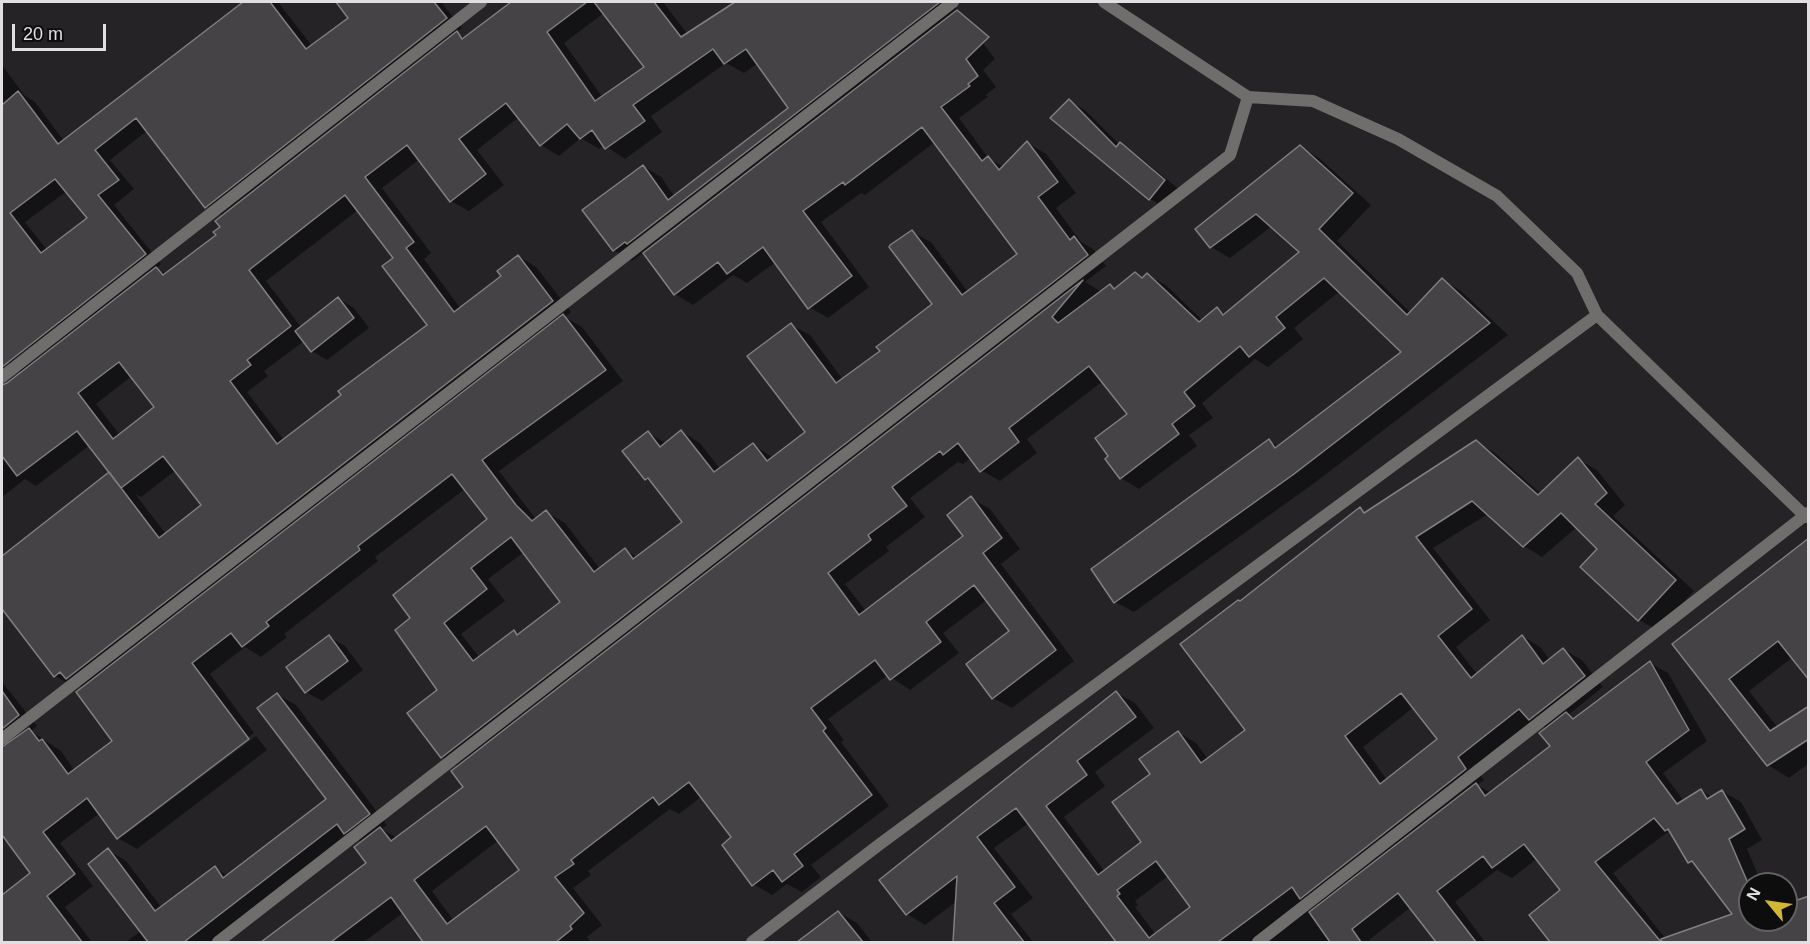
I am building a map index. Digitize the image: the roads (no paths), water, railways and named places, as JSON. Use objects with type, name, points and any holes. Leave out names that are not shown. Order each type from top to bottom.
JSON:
[{"type":"lane","points":[[2,377],[481,2]]},
{"type":"lane","points":[[2,739],[953,2]]},
{"type":"lane","points":[[1104,2],[1248,97],[1313,101],[1398,140],[1497,196],[1577,273],[1597,315],[1807,515],[1258,942]]},
{"type":"lane","points":[[218,942],[1230,154],[1248,97]]},
{"type":"lane","points":[[752,942],[880,844],[1597,315]]}]
